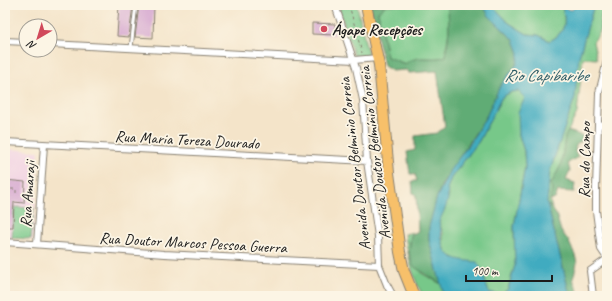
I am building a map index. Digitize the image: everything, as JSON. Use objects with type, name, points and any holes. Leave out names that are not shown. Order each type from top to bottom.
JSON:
[{"type":"main road","name":"Avenida Doutor Belmínio Correia","points":[[366,5],[378,58],[389,173],[400,252],[404,271],[414,296]]},
{"type":"street","name":"Avenida Doutor Belminio Correia","points":[[335,5],[354,60],[363,100],[367,162],[378,236],[379,265],[387,285],[394,296]]},
{"type":"street","points":[[5,41],[18,42]]},
{"type":"street","points":[[58,44],[354,60],[378,58]]},
{"type":"street","name":"Rua do Campo","points":[[607,65],[599,93],[596,211],[601,249],[607,259]]},
{"type":"street","points":[[598,125],[607,124]]},
{"type":"street","name":"Rua Maria Tereza Dourado","points":[[5,142],[367,162]]},
{"type":"street","name":"Rua Amaraji","points":[[37,244],[44,145]]},
{"type":"street","name":"Rua Doutor Marcos Pessoa Guerra","points":[[5,242],[164,254],[379,265]]},
{"type":"street","points":[[593,296],[590,271],[607,259]]},
{"type":"street","points":[[386,296],[387,285]]},
{"type":"lane","points":[[131,48],[136,5]]},
{"type":"path","points":[[349,5],[364,59]]},
{"type":"path","points":[[5,189],[16,189],[16,194]]},
{"type":"shaded area","points":[[5,149],[39,151],[33,240],[5,238]]},
{"type":"green space","points":[[338,5],[357,5],[368,55],[354,56]]},
{"type":"green space","points":[[370,5],[386,5],[378,12],[387,57],[405,64],[420,58],[441,58],[446,56],[449,30],[448,5],[483,5],[489,16],[514,40],[519,53],[517,64],[500,86],[487,115],[442,184],[437,197],[429,227],[429,240],[441,284],[413,266],[409,253],[411,235],[418,231],[416,195],[413,193],[412,181],[417,181],[415,174],[410,174],[407,152],[415,150],[415,136],[437,133],[445,127],[437,71],[409,73],[406,70],[392,71],[384,66]]},
{"type":"green space","points":[[386,5],[448,5],[449,30],[446,50],[447,56],[442,58],[421,58],[406,64],[387,57],[378,12]]},
{"type":"green space","points":[[492,5],[561,5],[564,16],[564,26],[559,34],[550,41],[538,35],[527,34],[509,23]]},
{"type":"green space","points":[[594,5],[604,5],[600,21],[600,32],[593,42],[597,59],[583,58],[577,113],[565,137],[561,165],[551,184],[552,191],[550,201],[552,208],[547,203],[550,171],[575,97],[579,57]]},
{"type":"green space","points":[[518,91],[525,98],[522,106],[519,135],[524,151],[525,167],[514,226],[515,265],[508,289],[501,295],[489,292],[483,273],[477,263],[456,260],[448,255],[443,244],[443,233],[439,222],[449,195],[447,189],[451,178],[479,141],[502,97],[511,92]]},
{"type":"green space","points":[[568,131],[583,136],[582,141],[576,145],[575,152],[578,157],[568,163],[570,171],[566,180],[575,183],[574,192],[558,191],[555,199],[550,200],[552,191],[551,184],[561,165],[565,137]]},
{"type":"green space","points":[[547,203],[556,214],[561,231],[568,240],[575,255],[577,263],[573,279],[580,296],[570,296]]},
{"type":"green space","points":[[14,207],[34,208],[31,239],[12,238]]},
{"type":"green space","points":[[413,232],[409,253],[423,274],[441,284],[444,296],[423,296],[419,289],[411,266],[405,234]]},
{"type":"water","name":"Rio Capibaribe","points":[[483,5],[492,5],[509,23],[527,34],[538,35],[550,41],[559,34],[564,26],[564,17],[561,5],[565,5],[567,9],[572,10],[575,5],[594,5],[579,57],[575,97],[550,171],[547,203],[570,296],[444,296],[429,240],[429,227],[437,197],[450,170],[470,143],[487,115],[500,86],[517,64],[519,53],[514,40],[489,16]],"holes":[[[518,91],[525,98],[518,112],[519,135],[524,151],[525,167],[514,226],[515,265],[508,289],[501,295],[489,292],[477,262],[456,259],[448,254],[443,244],[439,222],[447,202],[447,189],[451,178],[479,141],[502,97],[511,92]]]},
{"type":"building","points":[[119,5],[133,5],[129,37],[117,36]]},
{"type":"building","points":[[139,5],[154,5],[153,38],[135,37]]},
{"type":"building","name":"Ágape Recepções","points":[[312,23],[335,24],[335,35],[312,34]]},
{"type":"building","points":[[5,180],[25,182],[24,203],[14,202],[13,227],[5,227]]},
{"type":"place","name":"Ágape Recepções","points":[[324,29]]}]
